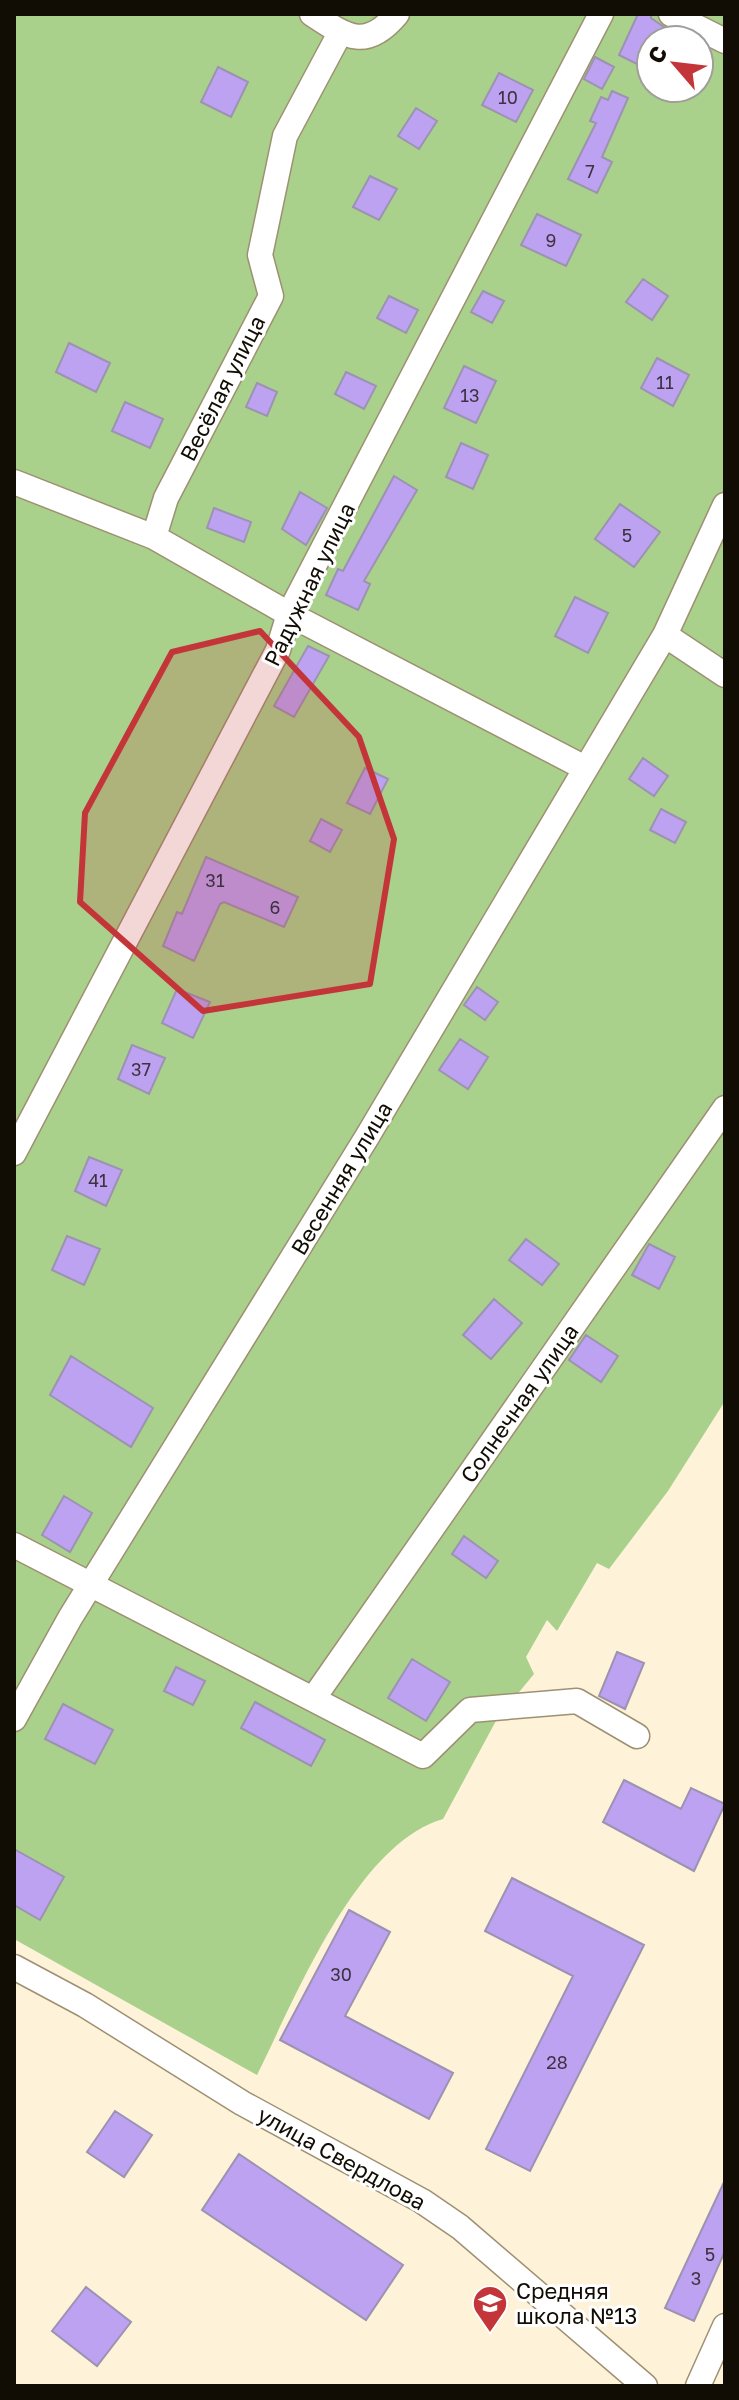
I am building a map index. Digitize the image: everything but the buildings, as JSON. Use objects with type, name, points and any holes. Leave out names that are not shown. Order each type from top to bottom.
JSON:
[{"type":"street","points":[[312,14],[340,33],[363,39],[383,32],[397,14]]},
{"type":"street","name":"Радужная улица","points":[[14,1153],[278,650],[289,614],[601,14]]},
{"type":"street","points":[[671,14],[725,41]]},
{"type":"street","name":"Весёлая улица","points":[[154,537],[166,498],[271,296],[260,255],[285,136],[340,33]]},
{"type":"street","points":[[14,482],[154,537],[289,614],[585,768]]},
{"type":"street","name":"Весенняя улица","points":[[14,1719],[92,1582],[358,1151],[665,635],[725,505]]},
{"type":"street","points":[[665,635],[725,675]]},
{"type":"street","name":"Солнечная улица","points":[[313,1699],[725,1108]]},
{"type":"street","points":[[14,1545],[92,1582],[423,1756],[470,1710],[577,1701],[637,1736]]},
{"type":"street","name":"улица Свердлова","points":[[14,1967],[85,2005],[242,2103],[422,2201],[460,2227],[645,2386]]},
{"type":"street","points":[[698,2386],[725,2326]]},
{"type":"highlighted area","points":[[260,631],[359,737],[394,839],[370,984],[203,1011],[80,902],[85,813],[172,652]]},
{"type":"green space","points":[[14,14],[725,14],[725,1401],[668,1491],[609,1569],[597,1563],[557,1631],[547,1620],[526,1657],[534,1674],[497,1719],[443,1819],[412,1834],[383,1859],[356,1891],[310,1967],[257,2075],[14,1939]]},
{"type":"place","name":"Средняя школа №13","points":[[490,2334]]}]
